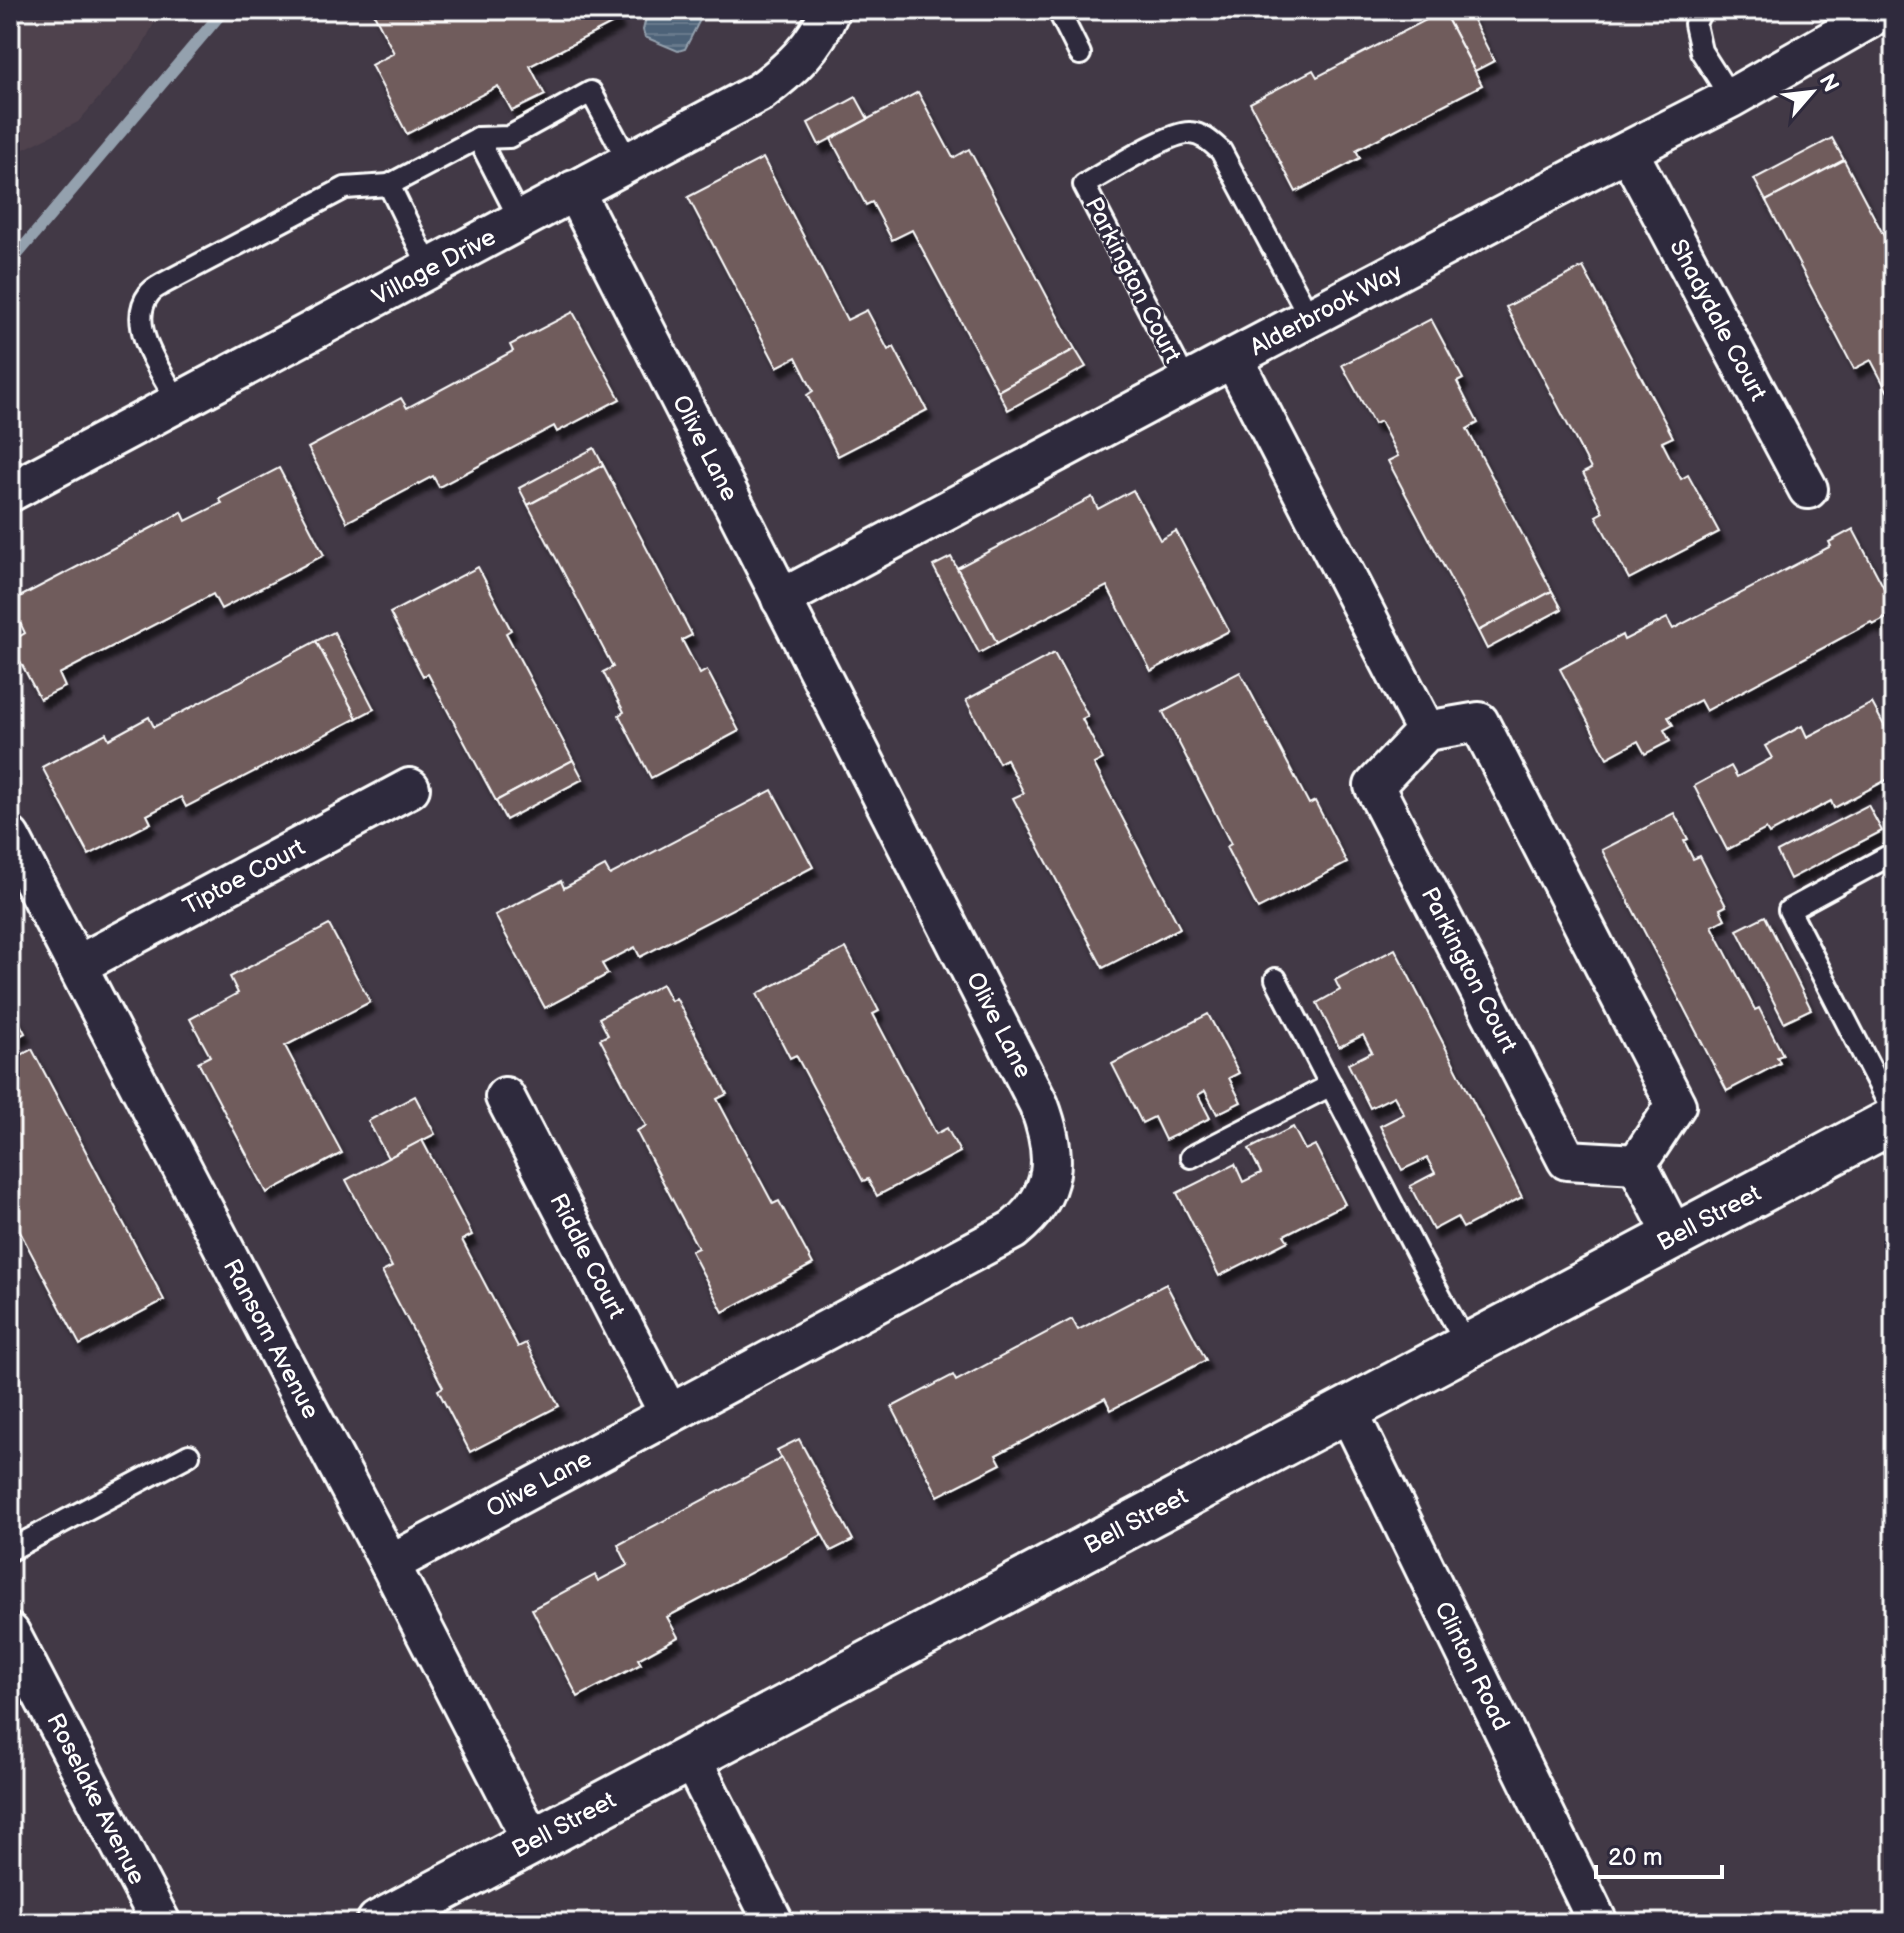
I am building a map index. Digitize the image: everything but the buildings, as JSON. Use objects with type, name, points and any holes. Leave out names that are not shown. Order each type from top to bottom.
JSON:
[{"type":"street","name":"Village Drive","points":[[10,492],[760,92],[789,71],[807,50],[823,28],[830,10]]},
{"type":"street","name":"Alderbrook Way","points":[[781,599],[1731,98],[1874,17]]},
{"type":"street","name":"Shadydale Court","points":[[1628,151],[1808,489]]},
{"type":"street","name":"Olive Lane","points":[[390,1564],[1013,1230],[1030,1216],[1043,1197],[1050,1175],[1052,1153],[1049,1130],[1039,1105],[574,190]]},
{"type":"street","points":[[1233,358],[1426,731],[1479,722],[1676,1105],[1637,1164],[1674,1236]]},
{"type":"street","name":"Parkington Court","points":[[1426,731],[1374,786],[1567,1160],[1637,1164]]},
{"type":"street","name":"Tiptoe Court","points":[[78,965],[410,788]]},
{"type":"street","name":"Ransom Avenue","points":[[10,837],[532,1841]]},
{"type":"street","name":"Riddle Court","points":[[505,1097],[669,1414]]},
{"type":"street","name":"Bell Street","points":[[379,1923],[1894,1117]]},
{"type":"street","name":"Clinton Road","points":[[1347,1409],[1598,1923]]},
{"type":"street","name":"Roselake Avenue","points":[[10,1633],[161,1923]]},
{"type":"street","points":[[691,1758],[774,1923]]},
{"type":"lane","points":[[1058,10],[1080,54]]},
{"type":"lane","points":[[1701,10],[1695,24],[1701,51],[1731,98]]},
{"type":"lane","points":[[179,403],[144,339],[141,322],[143,306],[150,292],[164,283],[345,188],[389,185],[478,138],[509,137],[591,92],[628,161]]},
{"type":"lane","name":"Parkington Court","points":[[1187,383],[1084,185],[1169,137],[1188,132],[1196,134],[1221,151],[1310,318]]},
{"type":"lane","points":[[478,138],[520,220]]},
{"type":"lane","points":[[389,185],[430,269]]},
{"type":"lane","points":[[1894,853],[1789,910],[1894,1117]]},
{"type":"lane","points":[[1276,979],[1467,1346]]},
{"type":"lane","points":[[1191,1157],[1331,1085]]},
{"type":"lane","points":[[10,1550],[189,1455]]},
{"type":"shaded area","points":[[10,10],[161,10],[140,50],[78,122],[10,156]]},
{"type":"water","points":[[648,10],[705,10],[685,49],[678,51],[645,37],[643,30]]},
{"type":"waterway","points":[[10,263],[224,10]]}]
